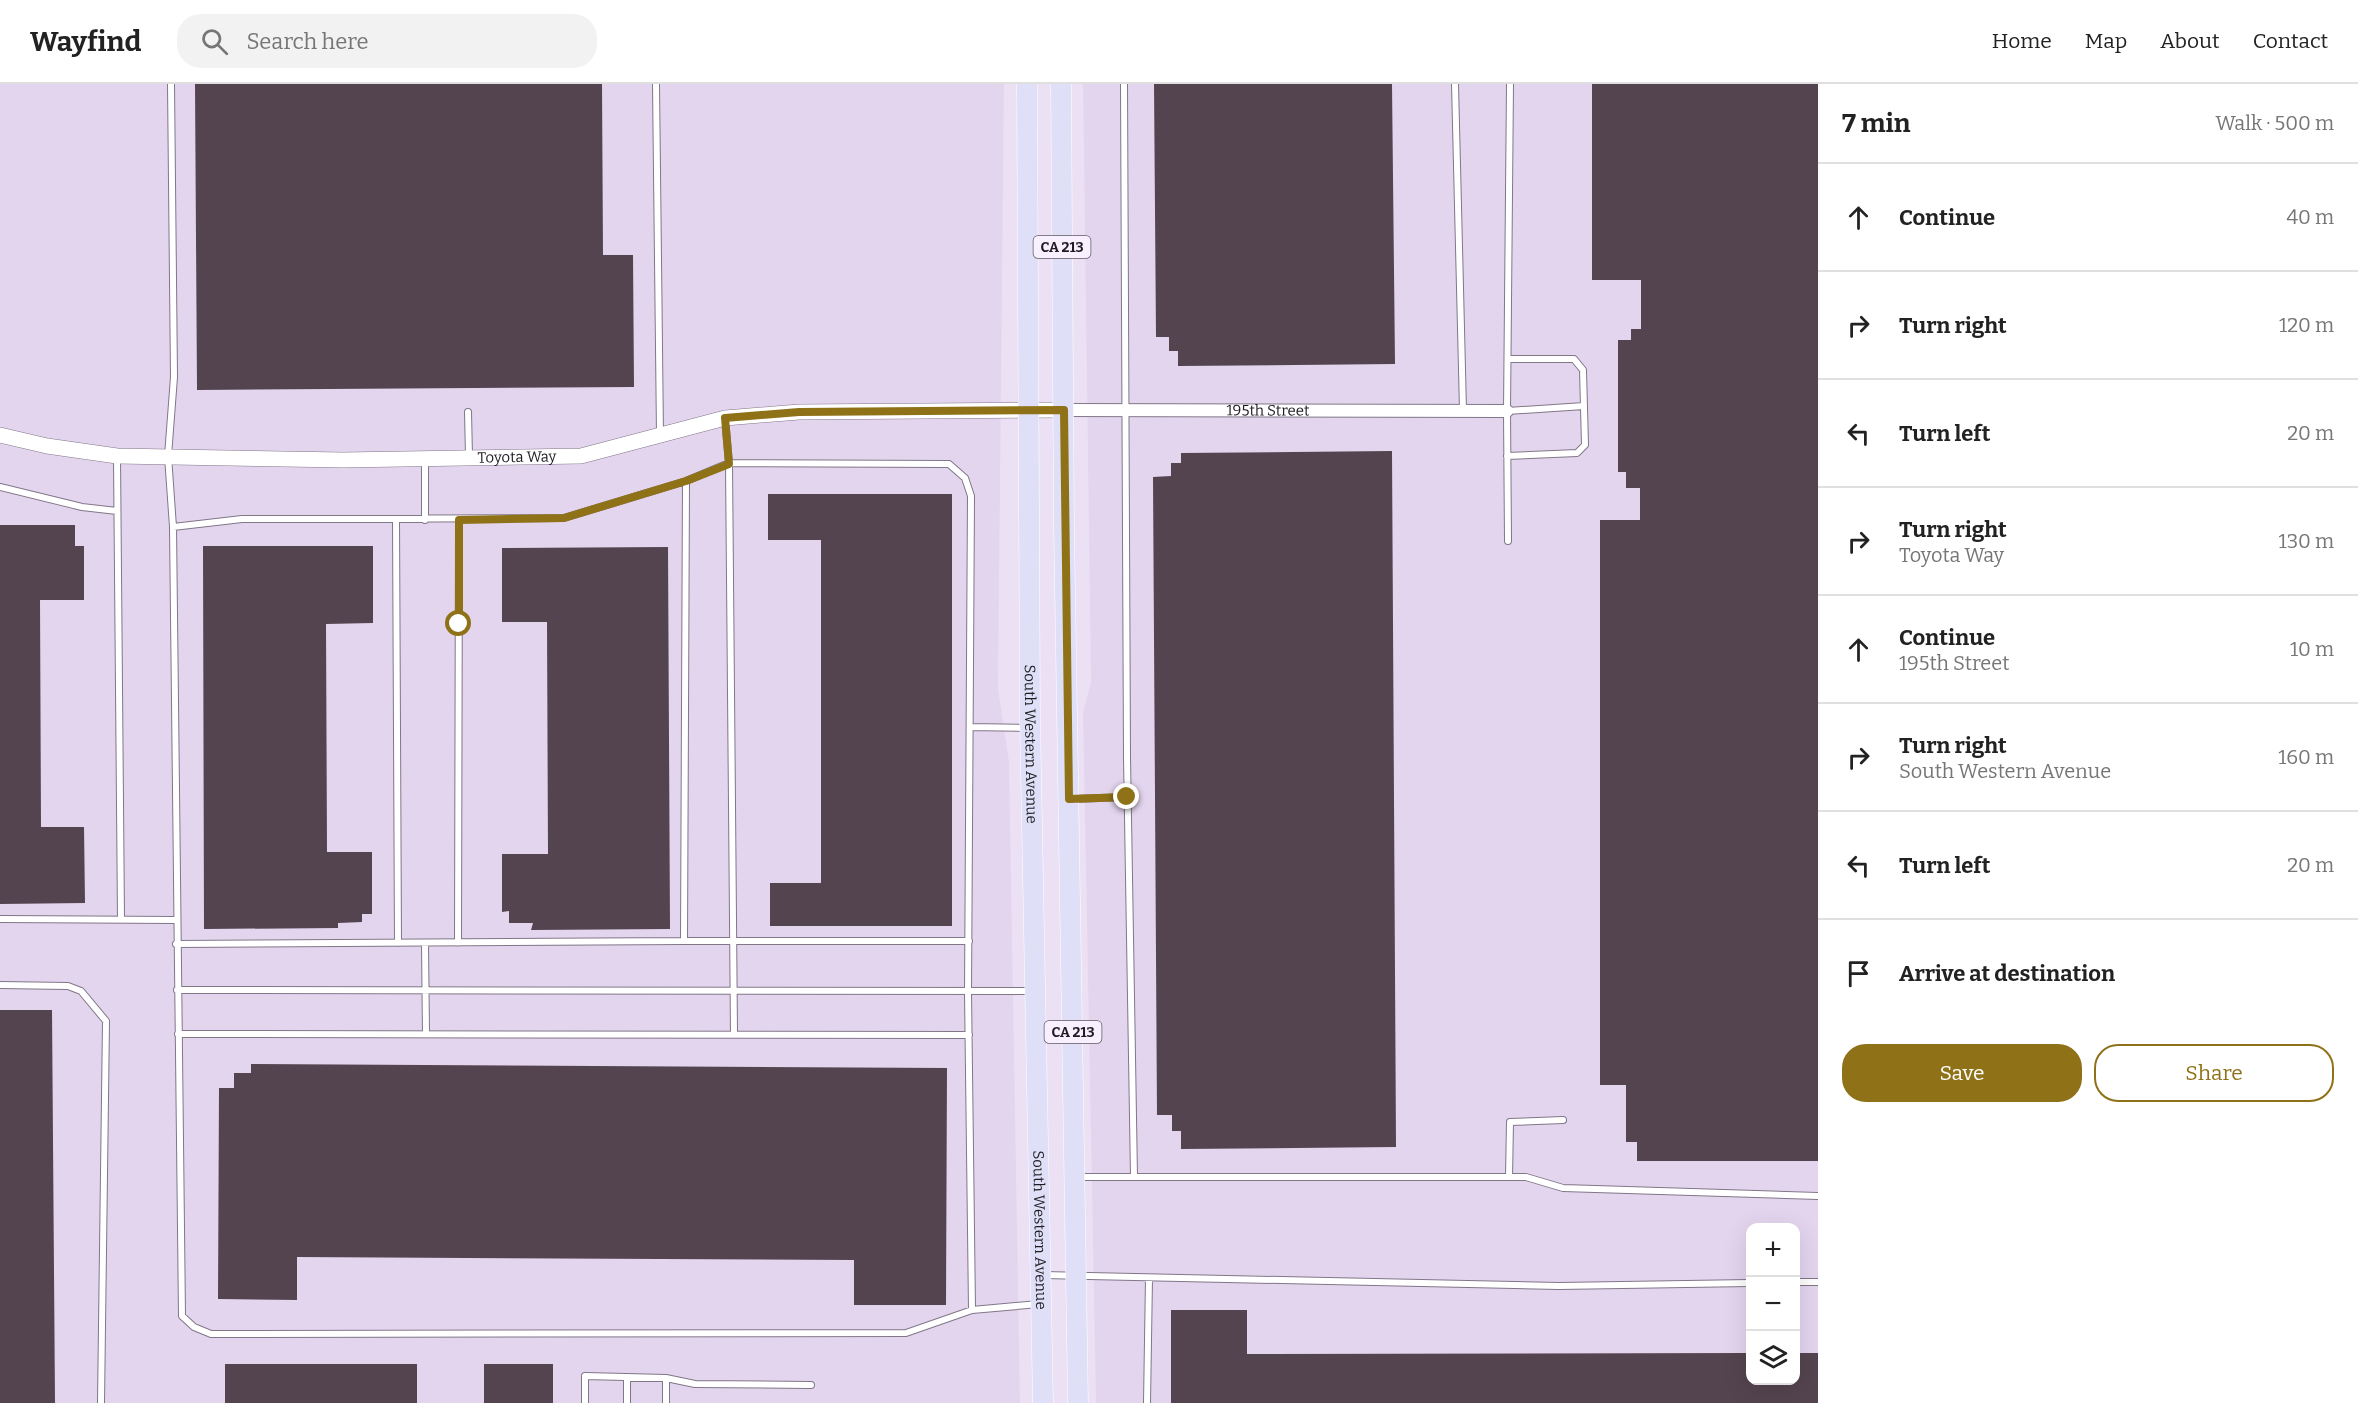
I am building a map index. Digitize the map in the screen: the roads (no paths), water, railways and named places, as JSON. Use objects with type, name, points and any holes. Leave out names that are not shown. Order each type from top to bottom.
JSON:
[{"type":"main road","name":"South Western Avenue","points":[[1027,84],[1031,728],[1043,1403]]},
{"type":"main road","name":"CA 213","points":[[1061,84],[1078,1403]]},
{"type":"street","name":"Toyota Way","points":[[0,435],[47,446],[117,456],[343,460],[581,456],[725,418],[799,412],[1029,411]]},
{"type":"street","name":"195th Street","points":[[1029,411],[1507,411]]},
{"type":"lane","points":[[171,84],[174,377],[168,456],[173,526],[182,1316],[194,1327],[211,1334],[906,1333],[972,1310],[1042,1304]]},
{"type":"lane","points":[[656,84],[660,436]]},
{"type":"lane","points":[[1124,84],[1127,797],[1134,1177]]},
{"type":"lane","points":[[1455,84],[1463,411]]},
{"type":"lane","points":[[1508,541],[1510,84]]},
{"type":"lane","points":[[1507,456],[1577,453],[1585,446],[1583,370],[1574,359],[1508,359]]},
{"type":"lane","points":[[1507,411],[1584,406]]},
{"type":"lane","points":[[468,412],[469,458]]},
{"type":"lane","points":[[725,418],[729,464],[735,1034]]},
{"type":"lane","points":[[117,456],[121,919]]},
{"type":"lane","points":[[425,458],[425,520]]},
{"type":"lane","points":[[173,526],[242,519],[564,518],[686,481],[729,464],[949,464],[964,478],[971,496],[968,992],[972,1310]]},
{"type":"lane","points":[[684,941],[686,481]]},
{"type":"lane","points":[[0,487],[82,507],[117,511]]},
{"type":"lane","points":[[396,519],[398,944]]},
{"type":"lane","points":[[458,943],[459,520]]},
{"type":"lane","points":[[970,727],[1031,728]]},
{"type":"lane","points":[[1069,799],[1127,797]]},
{"type":"lane","points":[[0,919],[176,920]]},
{"type":"lane","points":[[176,944],[969,941]]},
{"type":"lane","points":[[425,944],[426,1034]]},
{"type":"lane","points":[[0,985],[68,986],[81,992],[106,1021],[101,1403]]},
{"type":"lane","points":[[177,990],[1036,992]]},
{"type":"lane","points":[[178,1034],[969,1035]]},
{"type":"lane","points":[[1509,1177],[1510,1122],[1563,1120]]},
{"type":"lane","points":[[1074,1177],[1526,1177],[1563,1188],[1818,1196]]},
{"type":"lane","points":[[1041,1275],[1559,1286],[1746,1283]]},
{"type":"lane","points":[[1147,1403],[1149,1278]]},
{"type":"lane","points":[[1800,1282],[1818,1282]]},
{"type":"lane","points":[[585,1403],[585,1376],[666,1378],[695,1384],[811,1385]]},
{"type":"lane","points":[[627,1377],[627,1403]]},
{"type":"lane","points":[[666,1378],[666,1403]]}]
